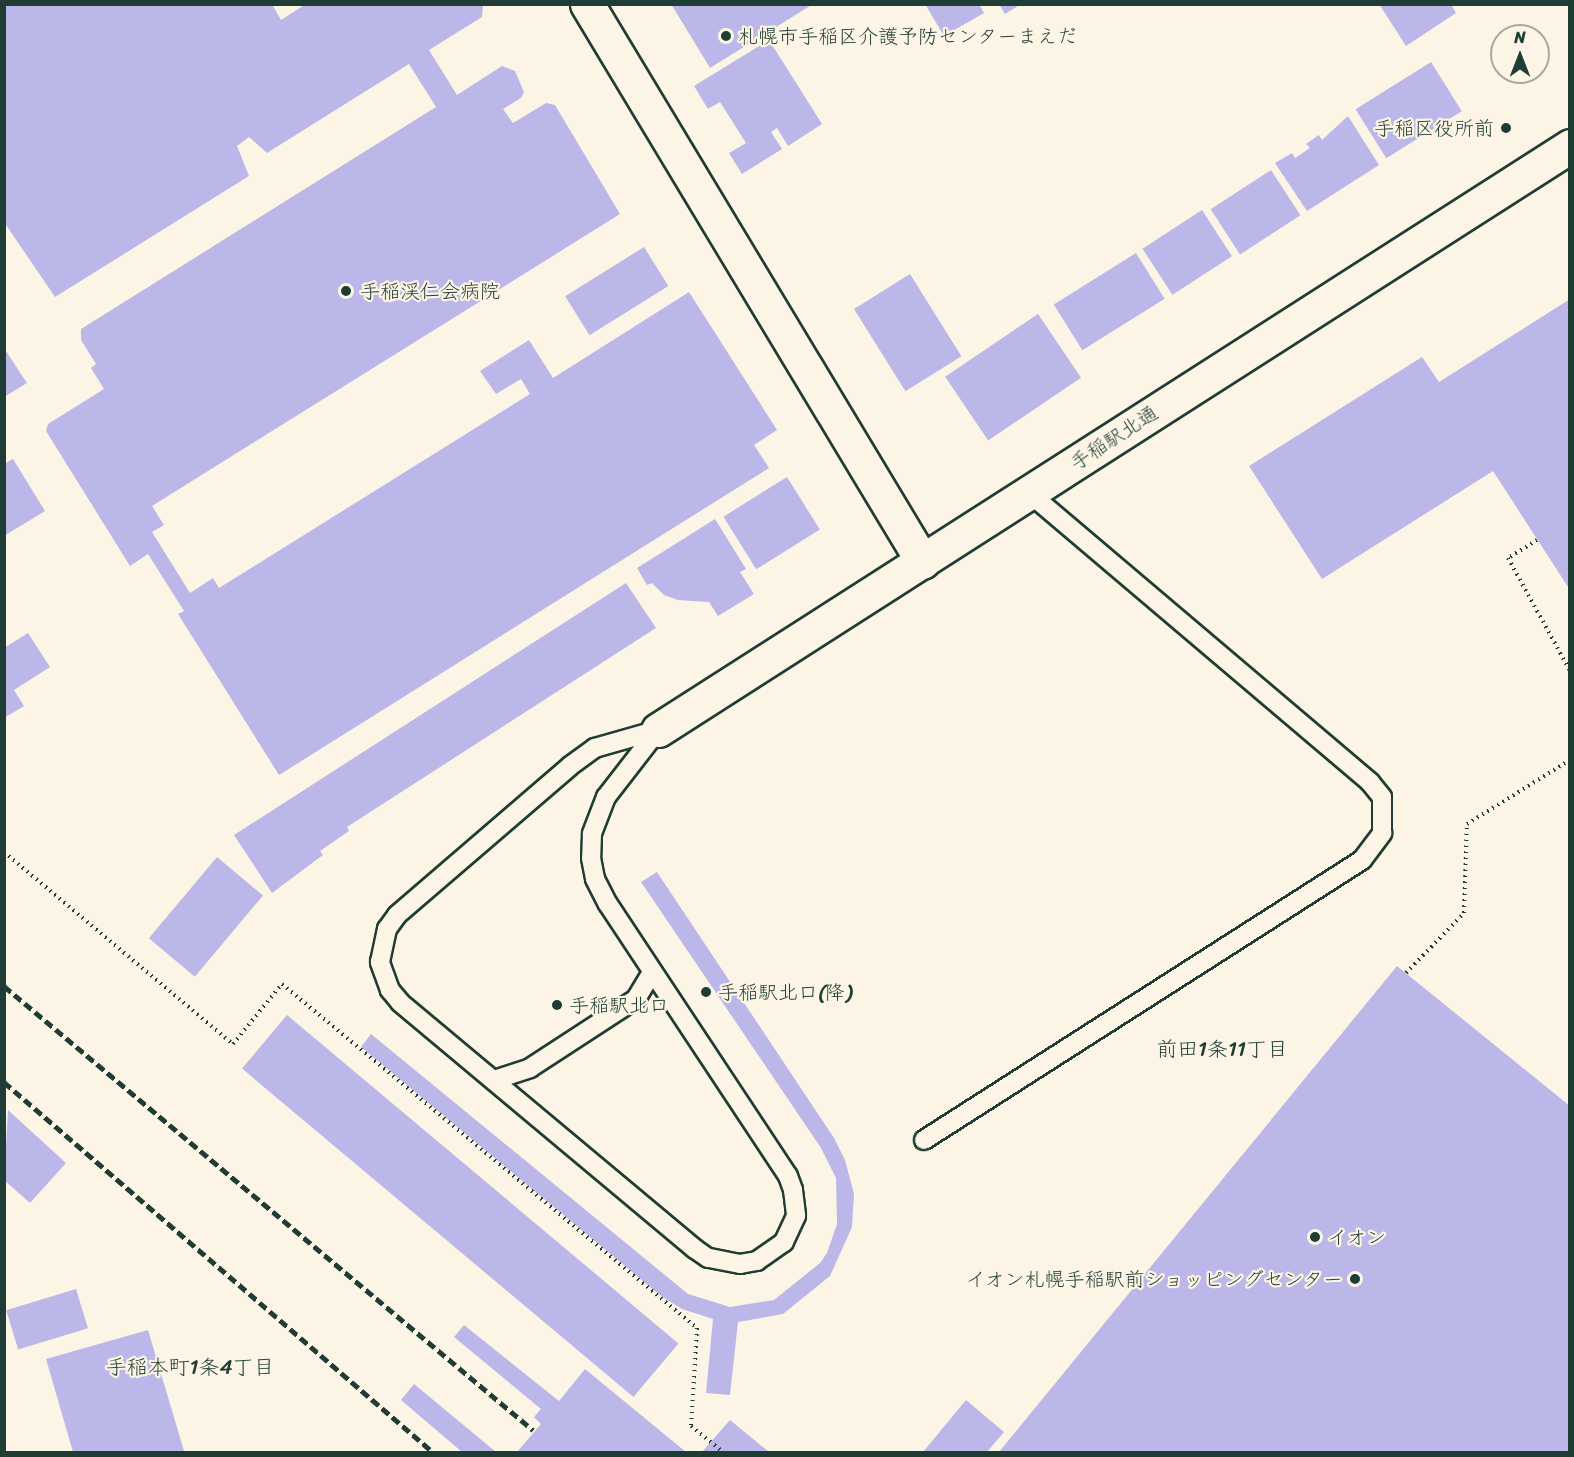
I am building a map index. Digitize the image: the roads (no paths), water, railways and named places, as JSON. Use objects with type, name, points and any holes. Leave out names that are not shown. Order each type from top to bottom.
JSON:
[{"type":"street","points":[[587,4],[923,562]]},
{"type":"street","name":"手稲駅北通","points":[[658,730],[1569,146]]},
{"type":"lane","points":[[924,1140],[1362,860],[1382,833],[1382,798],[1370,782],[1029,493]]},
{"type":"lane","points":[[658,730],[606,797],[592,834],[591,858],[595,879],[608,904],[788,1176],[796,1216],[784,1242],[772,1253],[740,1264],[708,1258],[494,1080],[390,990],[380,962],[387,929],[397,915],[570,766],[595,748],[658,730]]},
{"type":"lane","points":[[494,1080],[530,1068],[636,999],[652,972]]},
{"type":"railway","points":[[4,986],[533,1430]]},
{"type":"railway","points":[[4,1082],[433,1452]]},
{"type":"place","name":"札幌市手稲区介護予防センターまえだ","points":[[726,36]]},
{"type":"place","name":"手稲区役所前","points":[[1506,128]]},
{"type":"place","name":"手稲渓仁会病院","points":[[346,291]]},
{"type":"place","name":"手稲駅北口(降)","points":[[706,992]]},
{"type":"place","name":"手稲駅北口","points":[[557,1005]]},
{"type":"place","name":"イオン","points":[[1315,1237]]},
{"type":"place","name":"イオン札幌手稲駅前ショッピングセンター","points":[[1355,1279]]},
{"type":"district","name":"前田1条11丁目","points":[[1222,1049]]},
{"type":"district","name":"手稲本町1条4丁目","points":[[190,1367]]}]
